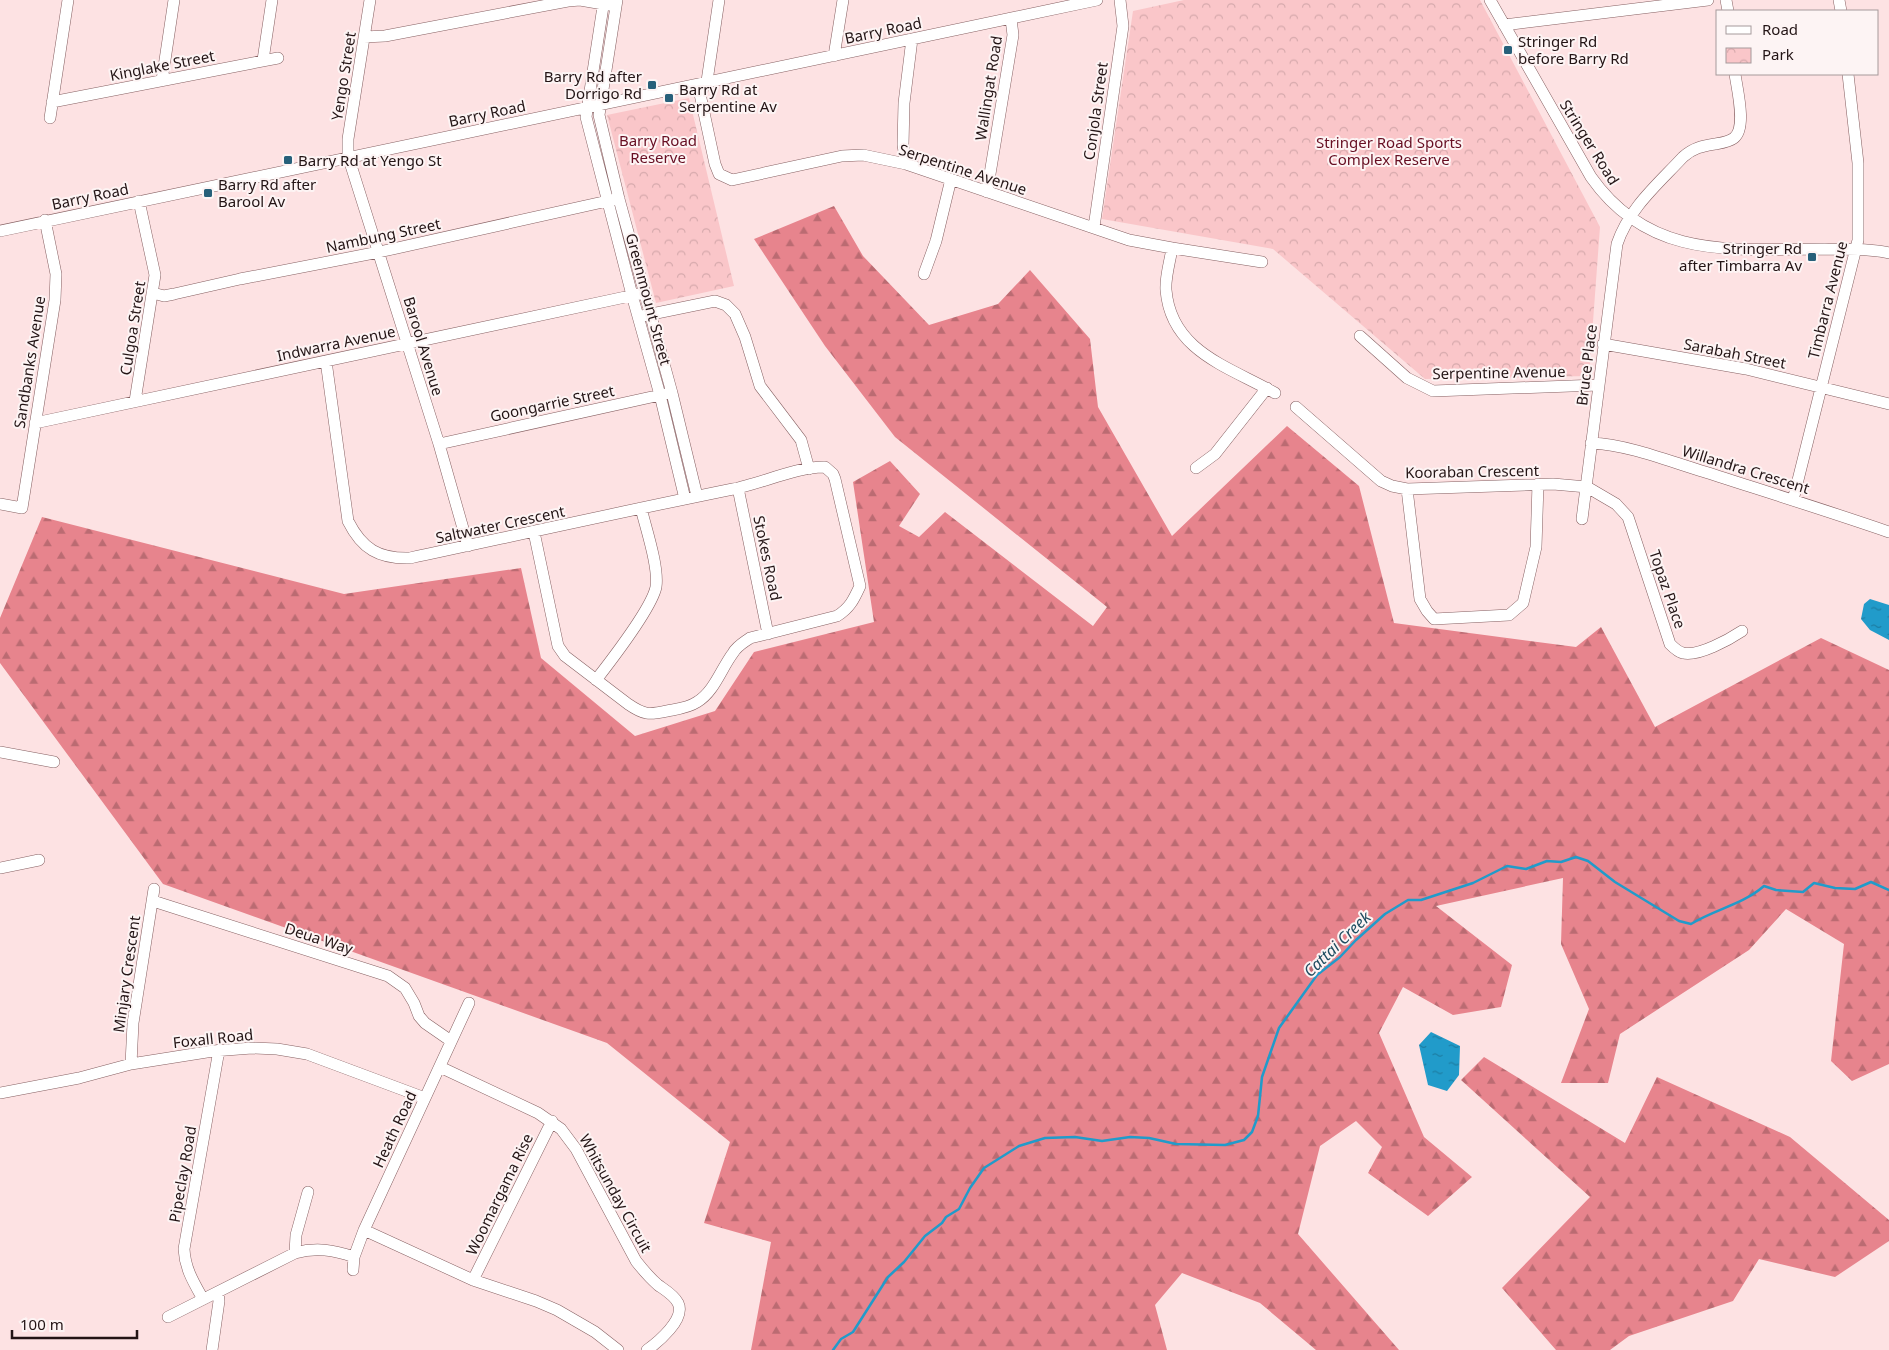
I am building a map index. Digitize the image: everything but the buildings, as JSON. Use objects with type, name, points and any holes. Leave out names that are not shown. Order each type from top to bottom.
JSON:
[{"type":"street","points":[[50,118],[68,0]]},
{"type":"street","points":[[162,80],[174,0]]},
{"type":"street","points":[[263,60],[272,0]]},
{"type":"street","name":"Yengo Street","points":[[348,156],[348,139],[370,0]]},
{"type":"street","name":"Serpentine Avenue","points":[[719,0],[707,82],[700,94],[715,164],[719,174],[732,180],[842,156],[863,155],[906,164],[1129,240],[1262,262]]},
{"type":"street","points":[[834,56],[843,0]]},
{"type":"street","name":"Barry Road","points":[[0,230],[1097,0]]},
{"type":"street","name":"Conjola Street","points":[[1094,227],[1123,26],[1120,0]]},
{"type":"street","name":"Stringer Road","points":[[1490,0],[1591,177],[1608,199],[1629,218],[1644,228],[1668,238],[1724,249],[1856,250],[1889,253]]},
{"type":"street","points":[[1504,25],[1708,0]]},
{"type":"street","points":[[364,37],[385,36],[568,1],[616,3],[594,106]]},
{"type":"street","points":[[594,106],[604,2]]},
{"type":"street","name":"Wallingat Road","points":[[987,192],[1013,35],[1011,19]]},
{"type":"street","points":[[906,164],[903,145],[904,103],[912,39]]},
{"type":"street","name":"Kinglake Street","points":[[52,102],[278,58]]},
{"type":"street","name":"Bruce Place","points":[[1582,519],[1615,250],[1619,237],[1636,207],[1691,150],[1699,146],[1730,141],[1739,132],[1741,121],[1735,75]]},
{"type":"street","name":"Timbarra Avenue","points":[[1793,500],[1858,240],[1858,163],[1848,75]]},
{"type":"street","name":"Greenmount Street","points":[[685,499],[660,395],[644,316],[644,293],[599,114],[594,106],[586,117],[607,202],[632,295],[644,316],[672,392],[697,496]]},
{"type":"street","name":"Barool Avenue","points":[[348,156],[439,444],[468,546]]},
{"type":"street","points":[[924,274],[936,241],[951,179]]},
{"type":"street","name":"Nambung Street","points":[[153,293],[164,296],[174,294],[379,252],[619,199]]},
{"type":"street","name":"Culgoa Street","points":[[135,401],[153,293],[154,268],[139,201]]},
{"type":"street","name":"Sandbanks Avenue","points":[[0,504],[22,508],[56,286],[54,262],[45,220]]},
{"type":"street","points":[[1172,248],[1166,290],[1171,312],[1178,329],[1192,346],[1206,357],[1271,391],[1215,454],[1196,468]]},
{"type":"street","name":"Indwarra Avenue","points":[[35,423],[644,293]]},
{"type":"street","points":[[644,316],[715,302],[722,303],[732,310],[745,337],[760,386],[801,440],[809,469]]},
{"type":"street","name":"Serpentine Avenue","points":[[1360,336],[1407,378],[1433,391],[1598,385]]},
{"type":"street","name":"Sarabah Street","points":[[1603,344],[1746,369],[1889,404]]},
{"type":"street","name":"Saltwater Crescent","points":[[326,360],[348,521],[358,539],[377,554],[394,558],[410,558],[534,532],[738,488],[809,469],[820,467],[829,470],[835,479],[860,586],[853,602],[837,616],[768,634]]},
{"type":"street","name":"Goongarrie Street","points":[[439,444],[672,392]]},
{"type":"street","name":"Kooraban Crescent","points":[[1296,407],[1381,480],[1392,486],[1407,490],[1538,484],[1587,487]]},
{"type":"street","name":"Willandra Crescent","points":[[1591,443],[1627,448],[1889,532]]},
{"type":"street","points":[[1407,490],[1420,598],[1426,611],[1434,618],[1509,615],[1523,603],[1536,547],[1538,484]]},
{"type":"street","name":"Topaz Place","points":[[1587,487],[1616,504],[1628,517],[1670,644],[1676,650],[1682,653],[1693,653],[1729,639],[1742,631]]},
{"type":"street","name":"Stokes Road","points":[[738,488],[768,634]]},
{"type":"street","points":[[596,680],[648,604],[656,588],[656,572],[641,508]]},
{"type":"street","points":[[534,532],[558,646],[564,656],[638,711],[649,715],[698,702],[708,693],[739,645],[750,638],[768,634]]},
{"type":"street","points":[[0,752],[54,762]]},
{"type":"street","points":[[0,868],[39,860]]},
{"type":"street","name":"Deua Way","points":[[153,895],[388,976],[405,988],[419,1016],[425,1023],[451,1041]]},
{"type":"street","name":"Minjary Crescent","points":[[131,1064],[133,1024],[153,895]]},
{"type":"street","name":"Heath Road","points":[[353,1270],[354,1257],[364,1230],[469,1003]]},
{"type":"street","name":"Foxall Road","points":[[0,1093],[79,1078],[131,1064],[219,1050],[252,1048],[278,1049],[307,1054],[425,1098]]},
{"type":"street","name":"Pipeclay Road","points":[[203,1299],[189,1275],[184,1249],[219,1050]]},
{"type":"street","name":"Whitsunday Circuit","points":[[440,1067],[538,1113],[561,1128],[576,1149],[636,1261],[646,1274],[673,1296],[678,1303],[680,1310],[678,1317],[666,1336],[647,1350]]},
{"type":"street","name":"Woomargama Rise","points":[[473,1280],[552,1121]]},
{"type":"street","points":[[295,1252],[296,1234],[307,1202],[308,1192]]},
{"type":"street","points":[[364,1230],[473,1280],[557,1310],[595,1332],[618,1350]]},
{"type":"street","points":[[168,1317],[295,1252],[328,1250],[354,1257]]},
{"type":"street","points":[[212,1350],[220,1301],[218,1292]]},
{"type":"green space","name":"Stringer Road Sports Complex Reserve","points":[[1184,0],[1480,0],[1600,227],[1589,376],[1425,379],[1273,249],[1102,219],[1133,11]]},
{"type":"green space","name":"Barry Road Reserve","points":[[689,98],[734,286],[656,303],[607,115]]},
{"type":"green space","points":[[834,206],[863,256],[929,325],[998,304],[1030,270],[1090,339],[1098,407],[1172,536],[1287,426],[1359,486],[1394,623],[1576,647],[1601,627],[1655,727],[1821,638],[1889,670],[1889,1064],[1852,1081],[1831,1061],[1844,944],[1786,909],[1749,950],[1620,1034],[1608,1083],[1561,1083],[1589,1009],[1561,944],[1563,878],[1436,906],[1512,965],[1501,1007],[1453,1015],[1403,987],[1379,1033],[1424,1137],[1472,1177],[1428,1216],[1368,1173],[1382,1147],[1356,1121],[1320,1146],[1298,1234],[1399,1350],[1316,1350],[1260,1303],[1182,1273],[1155,1305],[1167,1350],[751,1350],[771,1242],[704,1223],[730,1142],[607,1043],[163,884],[0,663],[0,618],[42,517],[344,594],[521,568],[541,658],[635,736],[715,711],[754,652],[874,622],[853,482],[890,461],[920,494],[899,526],[919,537],[945,512],[1093,626],[1107,607],[895,437],[825,346],[754,239]]},
{"type":"green space","points":[[1484,1057],[1625,1143],[1657,1077],[1790,1137],[1889,1220],[1889,1241],[1835,1277],[1759,1259],[1733,1301],[1629,1336],[1610,1350],[1556,1350],[1502,1288],[1590,1197],[1461,1080]]},
{"type":"water","points":[[1870,599],[1889,605],[1889,640],[1870,630],[1861,619],[1864,604]]},
{"type":"water","points":[[1431,1032],[1460,1046],[1459,1075],[1447,1091],[1428,1085],[1419,1045]]},
{"type":"waterway","name":"Cattai Creek","points":[[833,1350],[841,1339],[853,1332],[888,1277],[904,1262],[925,1236],[942,1223],[946,1217],[959,1209],[970,1188],[984,1168],[1019,1146],[1045,1138],[1075,1137],[1102,1141],[1130,1137],[1149,1138],[1176,1144],[1225,1145],[1244,1140],[1252,1132],[1258,1116],[1262,1077],[1279,1028],[1317,975],[1340,957],[1385,914],[1408,900],[1421,900],[1473,883],[1507,866],[1526,869],[1547,861],[1561,862],[1576,857],[1588,861],[1615,882],[1679,921],[1691,924],[1747,898],[1764,886],[1776,890],[1803,892],[1814,883],[1835,888],[1855,889],[1871,882],[1889,890]]},
{"type":"place","name":"Stringer Rd before Barry Rd","points":[[1508,50]]},
{"type":"place","name":"Barry Rd after Dorrigo Rd","points":[[652,85]]},
{"type":"place","name":"Barry Rd at Serpentine Av","points":[[669,98]]},
{"type":"place","name":"Barry Rd at Yengo St","points":[[288,160]]},
{"type":"place","name":"Barry Rd after Barool Av","points":[[208,193]]},
{"type":"place","name":"Stringer Rd after Timbarra Av","points":[[1812,257]]}]
